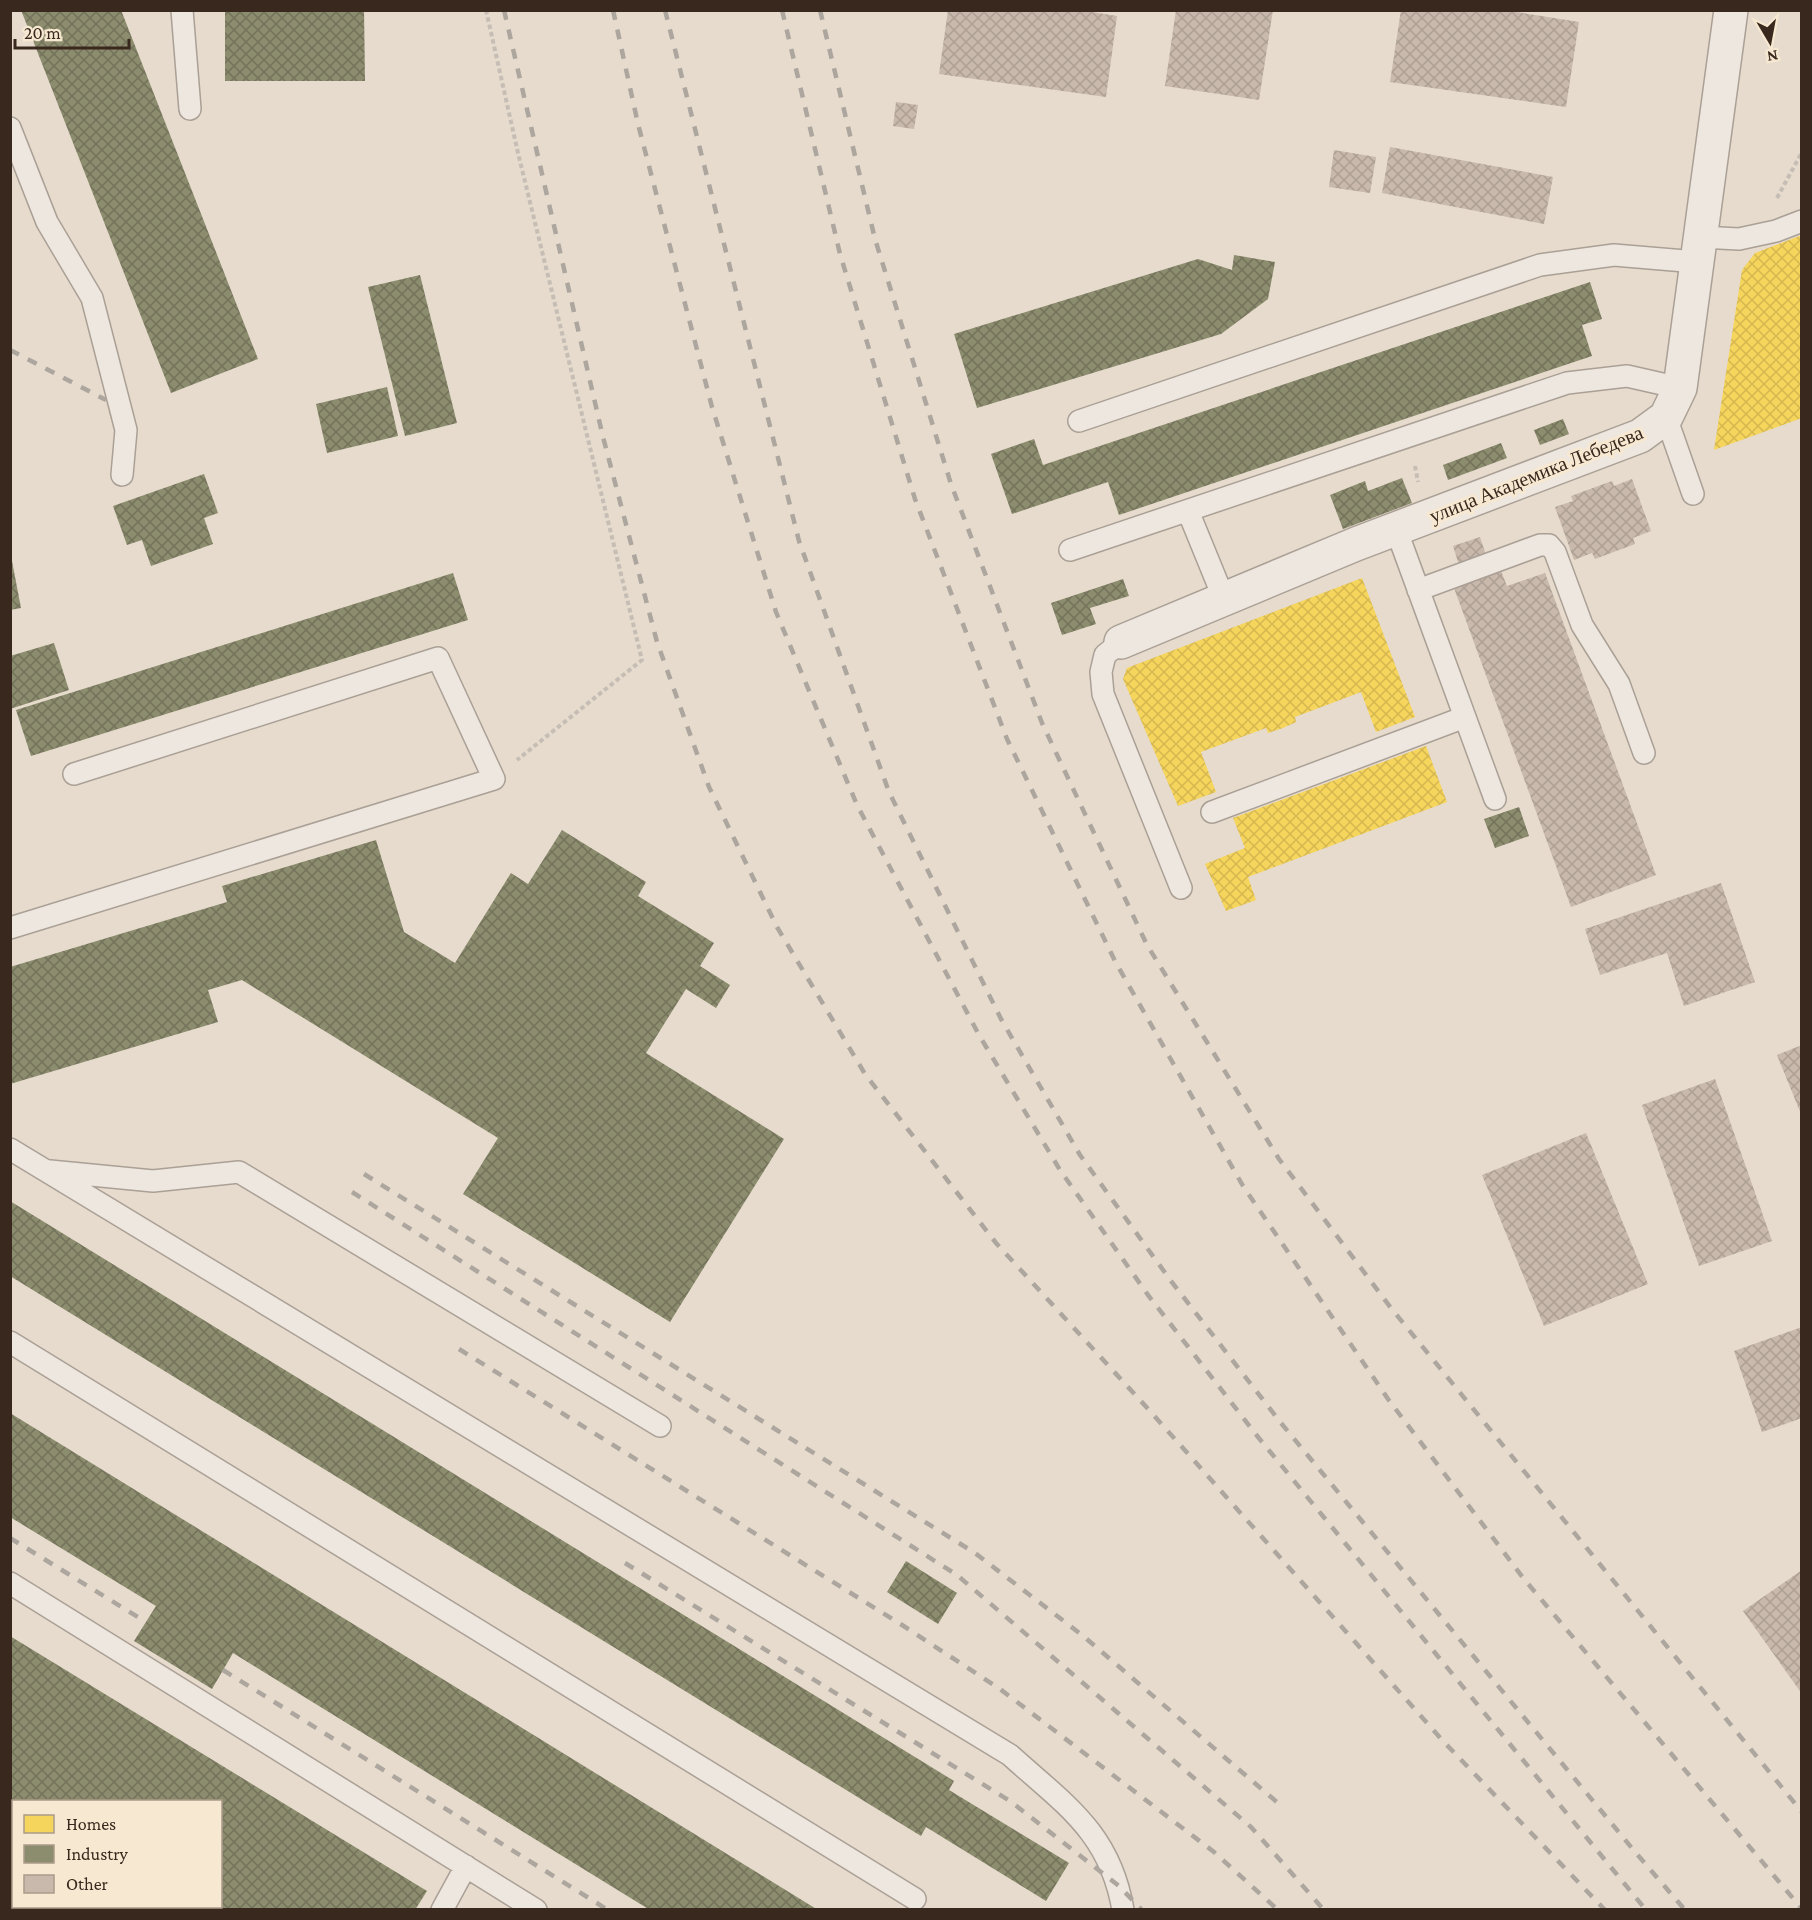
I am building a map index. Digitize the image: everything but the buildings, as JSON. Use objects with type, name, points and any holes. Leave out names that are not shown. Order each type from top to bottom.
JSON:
[{"type":"street","name":"улица Академика Лебедева","points":[[1121,642],[1410,524],[1640,436],[1666,417],[1680,388],[1731,10]]},
{"type":"lane","points":[[183,10],[190,109]]},
{"type":"lane","points":[[10,128],[47,222],[92,298],[126,430],[123,475]]},
{"type":"lane","points":[[1079,421],[1540,265],[1614,255],[1698,250],[1776,231],[1802,221]]},
{"type":"lane","points":[[1070,550],[1568,383],[1628,376],[1680,388]]},
{"type":"lane","points":[[1666,417],[1693,494]]},
{"type":"lane","points":[[1188,511],[1224,599]]},
{"type":"lane","points":[[1410,524],[1418,590],[1495,799]]},
{"type":"lane","points":[[1418,590],[1540,545],[1549,546],[1555,552],[1582,625],[1619,684],[1644,753]]},
{"type":"lane","points":[[1121,642],[1105,655],[1101,672],[1103,694],[1181,888]]},
{"type":"lane","points":[[10,928],[494,779],[438,658],[74,774]]},
{"type":"lane","points":[[1212,812],[1465,717]]},
{"type":"lane","points":[[10,1149],[1010,1755],[1083,1821],[1105,1852],[1119,1886],[1123,1910]]},
{"type":"lane","points":[[44,1171],[153,1181],[239,1172],[660,1426]]},
{"type":"lane","points":[[10,1342],[915,1899]]},
{"type":"lane","points":[[10,1583],[536,1910]]},
{"type":"lane","points":[[442,1910],[466,1866]]},
{"type":"path","points":[[486,10],[518,153],[642,660],[494,779]]},
{"type":"path","points":[[1776,231],[1777,195],[1802,152]]},
{"type":"path","points":[[1410,436],[1410,524]]},
{"type":"railway","points":[[504,10],[603,437],[657,642],[709,787],[777,927],[865,1074],[996,1243],[1150,1411],[1443,1741],[1605,1910]]},
{"type":"railway","points":[[613,10],[638,124],[712,407],[776,612],[857,805],[979,1035],[1060,1170],[1148,1295],[1258,1437],[1646,1910]]},
{"type":"railway","points":[[665,10],[799,541],[889,792],[1001,1019],[1080,1155],[1171,1281],[1281,1423],[1685,1910]]},
{"type":"railway","points":[[782,10],[840,254],[915,499],[1007,739],[1116,963],[1243,1186],[1388,1399],[1524,1579],[1802,1909]]},
{"type":"railway","points":[[820,10],[875,239],[951,484],[1042,723],[1147,945],[1279,1159],[1391,1308],[1802,1812]]},
{"type":"railway","points":[[10,350],[106,400]]},
{"type":"railway","points":[[364,1174],[975,1553],[1082,1635],[1278,1803]]},
{"type":"railway","points":[[352,1192],[957,1575],[1251,1827],[1324,1910]]},
{"type":"railway","points":[[459,1349],[902,1625],[1000,1689],[1214,1852],[1278,1910]]},
{"type":"railway","points":[[10,1538],[146,1622]]},
{"type":"railway","points":[[625,1563],[1010,1801],[1119,1886],[1142,1910]]},
{"type":"railway","points":[[223,1670],[608,1910]]}]
